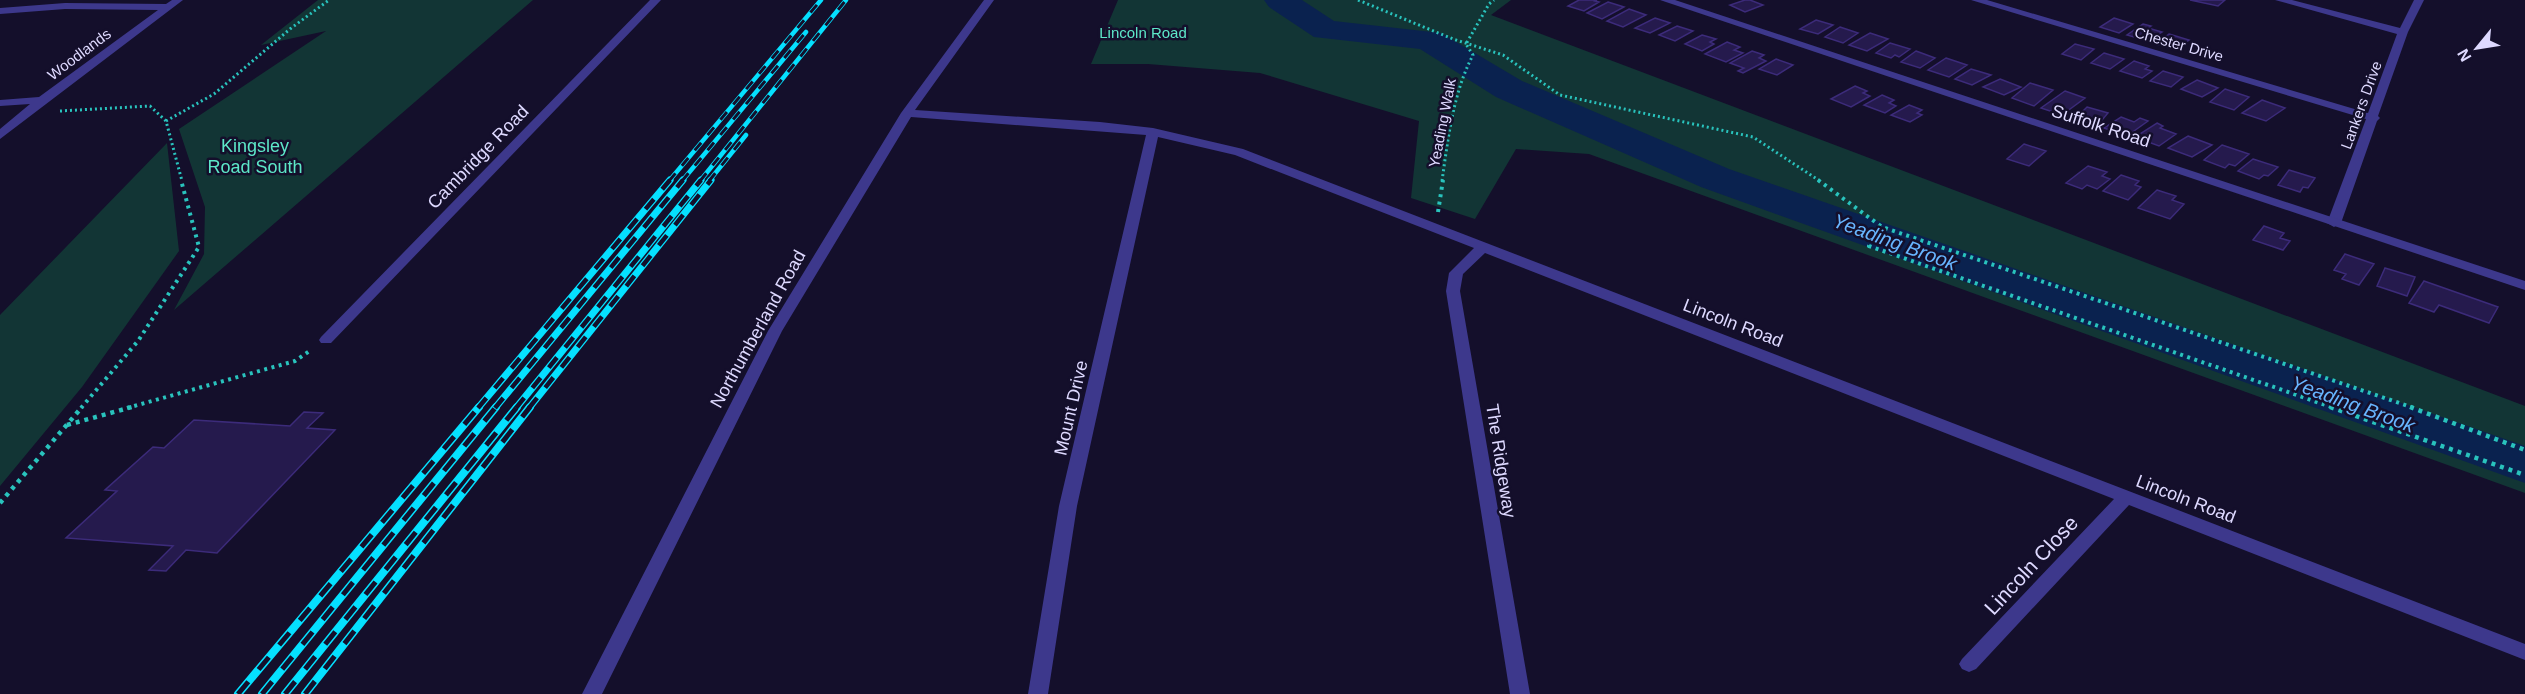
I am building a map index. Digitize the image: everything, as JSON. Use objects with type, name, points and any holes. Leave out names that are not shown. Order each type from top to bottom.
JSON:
[{"type":"street","name":"Woodlands","points":[[0,135],[42,100],[178,0]]},
{"type":"street","name":"Cambridge Road","points":[[326,340],[656,0]]},
{"type":"street","name":"Northumberland Road","points":[[592,694],[775,331],[907,113],[989,0]]},
{"type":"street","name":"Suffolk Road","points":[[1665,0],[2525,286]]},
{"type":"street","name":"Chester Drive","points":[[1976,0],[2374,118]]},
{"type":"street","points":[[2280,0],[2403,32]]},
{"type":"street","name":"Lankers Drive","points":[[2334,222],[2374,118],[2403,32],[2419,0]]},
{"type":"street","points":[[0,11],[64,6],[166,7]]},
{"type":"street","points":[[0,103],[42,100]]},
{"type":"street","name":"Lincoln Road","points":[[907,113],[1100,126],[1153,132],[1239,152],[1436,226],[2525,652]]},
{"type":"street","name":"Mount Drive","points":[[1038,694],[1068,506],[1153,132]]},
{"type":"street","name":"The Ridgeway","points":[[1484,246],[1456,273],[1454,291],[1520,694]]},
{"type":"street","name":"Lincoln Close","points":[[1969,664],[2126,497]]},
{"type":"path","points":[[166,121],[214,94],[290,29],[329,0]]},
{"type":"path","points":[[1358,0],[1466,44],[1503,55],[1560,95],[1753,137],[1843,196],[1882,227],[2339,381],[2525,450]]},
{"type":"path","points":[[1466,44],[1489,4],[1494,0]]},
{"type":"path","name":"Yeading Walk","points":[[1436,226],[1452,127],[1466,66],[1473,56],[1466,44]]},
{"type":"path","points":[[0,503],[138,341],[199,247],[166,121],[150,106],[26,113]]},
{"type":"path","points":[[1882,227],[1869,246],[2525,475]]},
{"type":"path","points":[[66,425],[295,361],[326,340]]},
{"type":"green space","name":"Kingsley Road South","points":[[318,0],[533,0],[174,310],[204,254],[205,207],[179,129],[326,31],[261,45]]},
{"type":"green space","points":[[1118,0],[1511,0],[1491,15],[2525,406],[2525,493],[1589,154],[1516,149],[1475,219],[1411,198],[1419,121],[1260,73],[1148,64],[1091,64]]},
{"type":"green space","points":[[167,143],[179,251],[82,387],[0,486],[0,315]]},
{"type":"building","points":[[1579,0],[1599,2],[1584,11],[1568,6]]},
{"type":"building","points":[[1745,0],[1763,5],[1745,12],[1730,5]]},
{"type":"building","points":[[2190,0],[2225,0],[2218,6]]},
{"type":"building","points":[[1608,2],[1624,7],[1602,19],[1587,13]]},
{"type":"building","points":[[1629,9],[1646,15],[1623,27],[1607,21]]},
{"type":"building","points":[[1655,18],[1670,23],[1650,33],[1635,28]]},
{"type":"building","points":[[2114,18],[2133,24],[2119,33],[2100,27]]},
{"type":"building","points":[[1816,20],[1833,25],[1818,34],[1800,29]]},
{"type":"building","points":[[2143,24],[2162,32],[2148,41],[2127,35]]},
{"type":"building","points":[[1677,26],[1693,31],[1675,41],[1659,35]]},
{"type":"building","points":[[1840,27],[1858,33],[1843,43],[1825,37]]},
{"type":"building","points":[[1870,33],[1888,39],[1867,51],[1849,45]]},
{"type":"building","points":[[2169,34],[2189,40],[2176,50],[2156,44]]},
{"type":"building","points":[[1702,35],[1716,39],[1710,42],[1714,44],[1702,51],[1685,44]]},
{"type":"building","points":[[1727,42],[1740,47],[1734,50],[1743,53],[1726,62],[1705,54]]},
{"type":"building","points":[[1890,43],[1910,49],[1899,57],[1895,55],[1891,58],[1876,53]]},
{"type":"building","points":[[2075,44],[2094,49],[2081,60],[2062,54]]},
{"type":"building","points":[[1752,51],[1764,55],[1759,58],[1766,61],[1743,73],[1738,71],[1744,68],[1730,63]]},
{"type":"building","points":[[1916,51],[1935,58],[1920,68],[1901,62]]},
{"type":"building","points":[[2104,53],[2124,59],[2110,69],[2091,63]]},
{"type":"building","points":[[1946,58],[1967,65],[1949,77],[1928,70]]},
{"type":"building","points":[[1776,59],[1793,65],[1777,75],[1759,69]]},
{"type":"building","points":[[2134,61],[2149,66],[2145,69],[2152,71],[2142,78],[2120,71]]},
{"type":"building","points":[[1971,69],[1991,75],[1972,85],[1955,79]]},
{"type":"building","points":[[2163,71],[2183,77],[2171,87],[2150,81]]},
{"type":"building","points":[[2000,79],[2021,87],[2004,95],[1983,87]]},
{"type":"building","points":[[2197,80],[2218,88],[2202,97],[2181,89]]},
{"type":"building","points":[[2030,83],[2053,90],[2034,106],[2012,98]]},
{"type":"building","points":[[1855,86],[1867,91],[1863,93],[1870,96],[1851,107],[1831,99]]},
{"type":"building","points":[[2225,89],[2249,97],[2234,110],[2210,102]]},
{"type":"building","points":[[2065,91],[2085,98],[2062,115],[2041,108]]},
{"type":"building","points":[[1882,95],[1894,100],[1889,103],[1896,106],[1885,113],[1864,105]]},
{"type":"building","points":[[2262,100],[2285,108],[2266,121],[2242,113]]},
{"type":"building","points":[[1909,105],[1922,110],[1917,113],[1922,115],[1910,122],[1891,115]]},
{"type":"building","points":[[2087,107],[2108,113],[2097,126],[2075,119]]},
{"type":"building","points":[[2121,117],[2134,122],[2140,118],[2148,121],[2127,136],[2104,128]]},
{"type":"building","points":[[2157,123],[2163,126],[2160,128],[2176,134],[2159,146],[2135,137]]},
{"type":"building","points":[[2188,136],[2212,145],[2192,157],[2168,148]]},
{"type":"building","points":[[2024,144],[2046,151],[2029,166],[2007,159]]},
{"type":"building","points":[[2222,145],[2249,154],[2235,166],[2229,164],[2225,168],[2204,160]]},
{"type":"building","points":[[2253,159],[2278,167],[2268,176],[2264,175],[2259,179],[2238,171]]},
{"type":"building","points":[[2088,166],[2107,172],[2102,176],[2110,179],[2097,189],[2087,185],[2082,189],[2066,183]]},
{"type":"building","points":[[2289,170],[2315,178],[2308,188],[2303,187],[2300,192],[2278,185]]},
{"type":"building","points":[[2121,175],[2139,181],[2135,185],[2141,187],[2128,200],[2103,191]]},
{"type":"building","points":[[2157,190],[2176,196],[2172,200],[2184,204],[2170,219],[2138,208]]},
{"type":"building","points":[[2264,226],[2284,233],[2280,238],[2290,241],[2283,250],[2253,240]]},
{"type":"building","points":[[2345,254],[2374,264],[2359,285],[2342,279],[2346,274],[2334,270]]},
{"type":"building","points":[[2385,268],[2415,277],[2407,296],[2377,286]]},
{"type":"building","points":[[2424,281],[2498,307],[2489,323],[2439,305],[2434,312],[2409,303]]},
{"type":"building","points":[[304,412],[323,413],[307,428],[335,430],[217,553],[186,550],[166,571],[149,570],[173,546],[66,538],[117,491],[105,490],[153,447],[164,448],[194,420],[290,426]]},
{"type":"waterway","name":"Yeading Brook","points":[[1280,0],[1326,30],[1429,40],[1509,89],[1715,178],[2525,465]]},
{"type":"railway","points":[[669,181],[821,0]]},
{"type":"railway","points":[[700,181],[846,0]]},
{"type":"railway","points":[[682,181],[806,32]]},
{"type":"railway","points":[[709,181],[746,135]]},
{"type":"railway","points":[[478,408],[670,180]]},
{"type":"railway","points":[[495,408],[683,180]]},
{"type":"railway","points":[[516,408],[701,180]]},
{"type":"railway","points":[[529,408],[711,180]]},
{"type":"railway","points":[[238,694],[479,407]]},
{"type":"railway","points":[[262,694],[496,407]]},
{"type":"railway","points":[[285,694],[517,407]]},
{"type":"railway","points":[[305,694],[530,407]]}]
